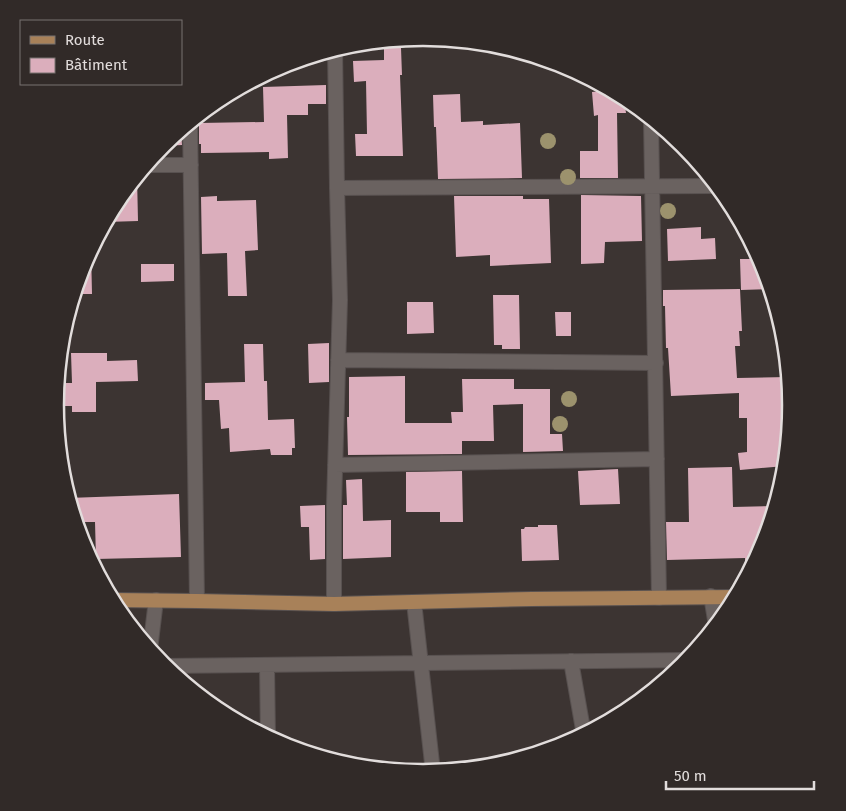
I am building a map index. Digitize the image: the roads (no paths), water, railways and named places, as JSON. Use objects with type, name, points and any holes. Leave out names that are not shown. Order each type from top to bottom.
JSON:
[{"type":"main road","points":[[121,600],[334,604],[727,597]]},
{"type":"street","points":[[334,604],[334,504],[340,300],[335,57]]},
{"type":"street","points":[[651,128],[659,598]]},
{"type":"street","points":[[190,132],[197,601]]},
{"type":"street","points":[[156,165],[191,166]]},
{"type":"street","points":[[337,188],[707,186]]},
{"type":"street","points":[[338,360],[656,363]]},
{"type":"street","points":[[336,465],[657,460]]},
{"type":"street","points":[[711,596],[714,616]]},
{"type":"street","points":[[151,640],[156,600]]},
{"type":"street","points":[[414,602],[432,765]]},
{"type":"street","points":[[175,666],[677,660]]},
{"type":"street","points":[[571,661],[583,728]]},
{"type":"street","points":[[267,665],[268,730]]}]
